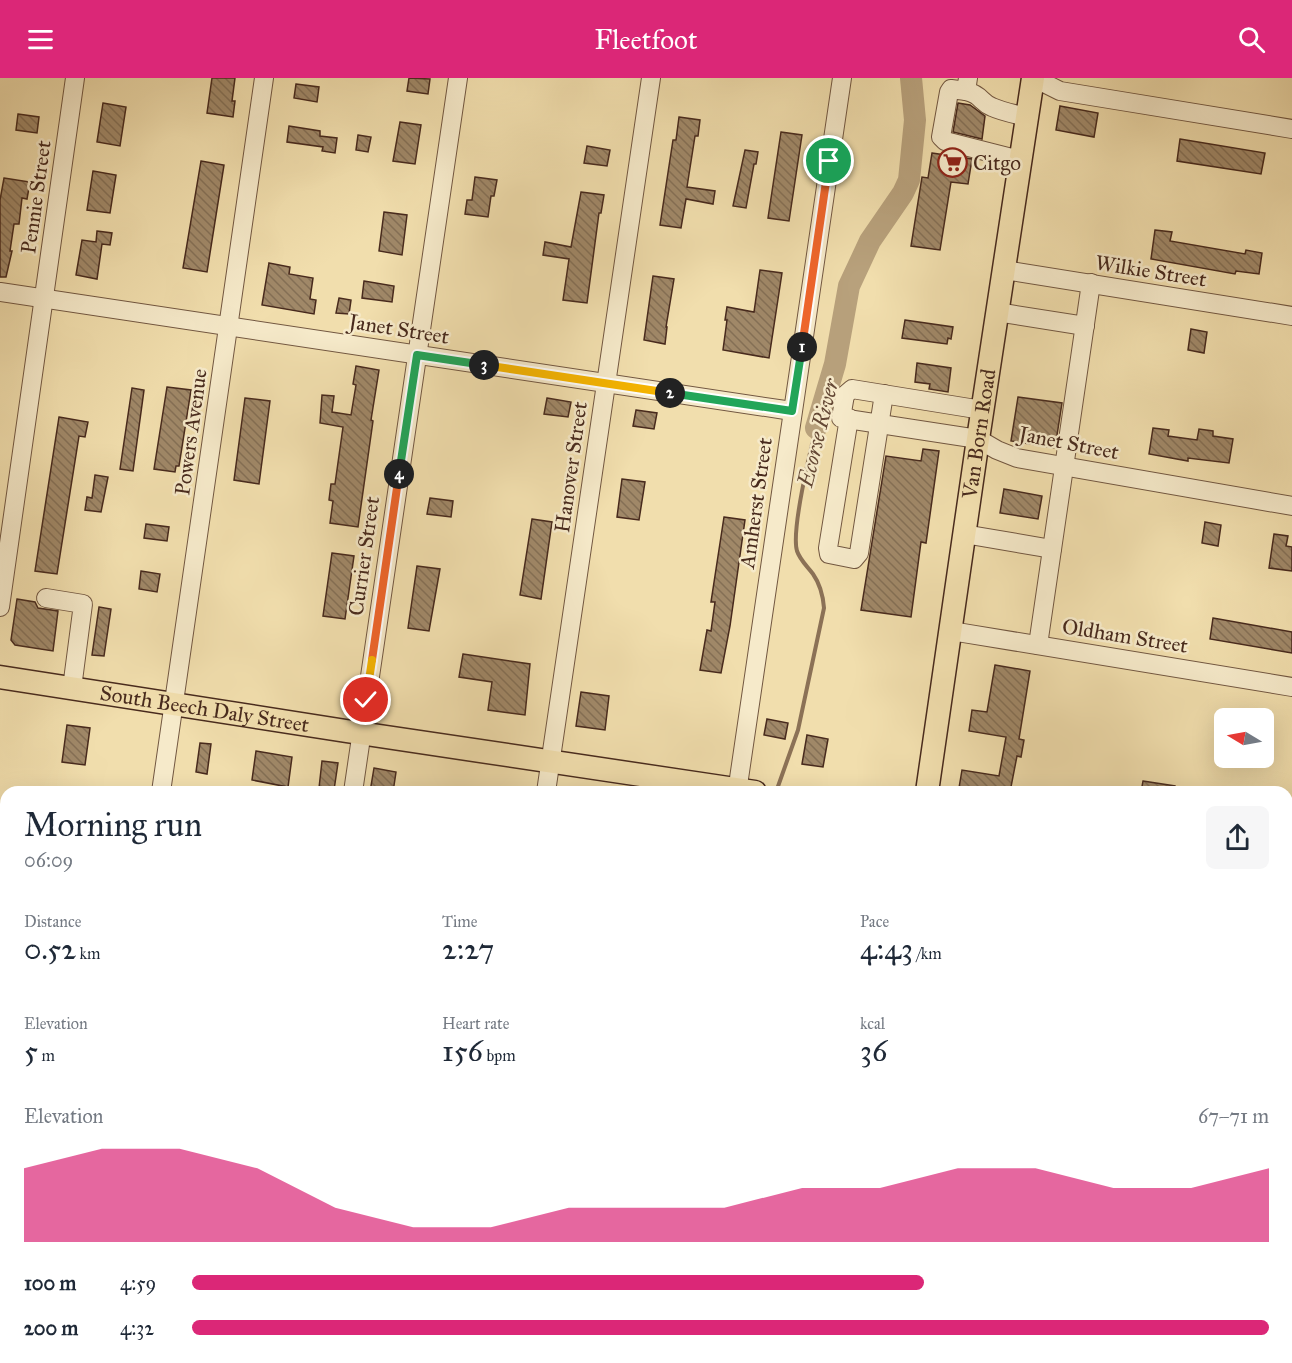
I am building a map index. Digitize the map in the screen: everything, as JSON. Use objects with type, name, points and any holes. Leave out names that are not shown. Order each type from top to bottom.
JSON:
[{"type":"main road","name":"Van Born Road","points":[[928,786],[982,410],[1034,78]]},
{"type":"main road","name":"South Beech Daly Street","points":[[0,677],[710,786]]},
{"type":"street","name":"Pennie Street","points":[[0,607],[2,579],[75,78]]},
{"type":"street","name":"Powers Avenue","points":[[162,786],[264,78]]},
{"type":"street","name":"Currier Street","points":[[354,786],[458,78]]},
{"type":"street","name":"Hanover Street","points":[[547,786],[651,78]]},
{"type":"street","name":"Amherst Street","points":[[744,786],[792,411],[842,78]]},
{"type":"street","points":[[1034,78],[1060,91],[1292,129]]},
{"type":"street","points":[[1020,160],[945,141],[941,137],[949,92],[967,85],[984,103],[1027,117]]},
{"type":"street","name":"Wilkie Street","points":[[1004,270],[1292,316]]},
{"type":"street","points":[[1038,645],[1091,283]]},
{"type":"street","name":"Janet Street","points":[[0,292],[792,411]]},
{"type":"street","points":[[997,312],[1084,326]]},
{"type":"street","points":[[885,394],[859,553],[854,559],[829,554],[847,391],[852,389],[885,394],[982,410]]},
{"type":"street","name":"Janet Street","points":[[845,418],[978,439],[1017,458],[1292,506]]},
{"type":"street","points":[[964,534],[1052,549]]},
{"type":"street","points":[[46,598],[83,604],[72,688]]},
{"type":"street","name":"Oldham Street","points":[[951,631],[1292,687]]},
{"type":"building","points":[[212,78],[235,78],[232,101],[235,101],[233,117],[207,113]]},
{"type":"building","points":[[409,78],[430,79],[428,94],[407,91]]},
{"type":"building","points":[[296,84],[319,87],[317,102],[294,98]]},
{"type":"building","points":[[103,103],[126,107],[120,146],[97,142]]},
{"type":"building","points":[[958,103],[970,105],[985,116],[982,139],[953,132]]},
{"type":"building","points":[[1060,106],[1098,113],[1094,137],[1056,130]]},
{"type":"building","points":[[18,114],[39,117],[37,133],[16,130]]},
{"type":"building","points":[[679,117],[700,120],[698,136],[695,136],[687,187],[715,191],[713,204],[686,199],[681,228],[660,225],[673,140],[676,140]]},
{"type":"building","points":[[400,122],[421,125],[415,164],[393,161]]},
{"type":"building","points":[[289,126],[320,131],[320,136],[337,138],[335,153],[322,151],[323,147],[287,142]]},
{"type":"building","points":[[781,132],[802,135],[789,221],[768,218]]},
{"type":"building","points":[[358,135],[371,137],[368,152],[356,150]]},
{"type":"building","points":[[1180,139],[1265,153],[1261,174],[1177,161]]},
{"type":"building","points":[[587,146],[610,150],[607,166],[584,163]]},
{"type":"building","points":[[745,150],[758,152],[746,208],[733,206]]},
{"type":"building","points":[[932,153],[972,159],[968,184],[951,182],[940,250],[911,246],[922,177],[928,178]]},
{"type":"building","points":[[201,161],[224,165],[207,272],[183,268]]},
{"type":"building","points":[[93,171],[116,175],[110,213],[87,210]]},
{"type":"building","points":[[475,177],[497,180],[494,196],[491,196],[488,217],[465,214],[467,200],[472,200]]},
{"type":"building","points":[[4,178],[30,182],[27,199],[22,198],[19,224],[14,224],[10,251],[12,251],[6,277],[0,277],[0,200]]},
{"type":"building","points":[[581,192],[604,195],[601,213],[599,213],[587,303],[563,300],[569,259],[543,255],[545,242],[571,247]]},
{"type":"building","points":[[384,212],[407,215],[402,255],[379,251]]},
{"type":"building","points":[[1155,230],[1172,232],[1170,241],[1245,254],[1246,250],[1262,253],[1259,274],[1236,271],[1235,274],[1151,259]]},
{"type":"building","points":[[97,231],[112,233],[110,245],[102,244],[97,279],[76,275],[82,240],[96,242]]},
{"type":"building","points":[[269,263],[290,267],[289,274],[313,278],[310,299],[316,300],[314,314],[262,305]]},
{"type":"building","points":[[760,270],[782,273],[769,358],[723,350],[727,307],[754,312]]},
{"type":"building","points":[[653,276],[674,279],[665,344],[644,340]]},
{"type":"building","points":[[364,281],[394,286],[392,302],[362,298]]},
{"type":"building","points":[[339,298],[351,300],[349,314],[336,313]]},
{"type":"building","points":[[905,320],[953,327],[951,339],[948,338],[947,344],[902,338]]},
{"type":"building","points":[[1191,329],[1207,332],[1204,353],[1188,350]]},
{"type":"building","points":[[917,363],[951,368],[948,392],[929,389],[930,384],[915,382]]},
{"type":"building","points":[[356,366],[379,370],[358,527],[330,523],[333,501],[329,500],[331,484],[335,484],[343,427],[320,423],[322,395],[334,396],[332,412],[351,415],[356,385],[353,384]]},
{"type":"building","points":[[167,387],[191,390],[179,466],[176,466],[175,472],[154,469]]},
{"type":"building","points":[[132,388],[144,390],[133,471],[120,469]]},
{"type":"building","points":[[1018,397],[1062,403],[1055,448],[1011,441]]},
{"type":"building","points":[[245,398],[270,401],[259,484],[234,480]]},
{"type":"building","points":[[547,398],[571,402],[568,417],[544,414]]},
{"type":"building","points":[[636,410],[657,413],[654,429],[633,426]]},
{"type":"building","points":[[59,417],[88,422],[85,437],[79,436],[57,574],[35,571]]},
{"type":"building","points":[[1153,428],[1169,430],[1168,436],[1197,440],[1199,429],[1213,431],[1213,436],[1233,439],[1229,463],[1188,458],[1188,461],[1149,454]]},
{"type":"building","points":[[923,449],[939,451],[926,543],[921,542],[911,617],[861,610],[886,456],[921,461]]},
{"type":"building","points":[[95,475],[108,477],[101,512],[85,510],[87,497],[92,498]]},
{"type":"building","points":[[622,479],[645,482],[639,520],[617,517]]},
{"type":"building","points":[[1004,489],[1042,496],[1038,519],[1000,513]]},
{"type":"building","points":[[430,498],[453,501],[451,517],[427,514]]},
{"type":"building","points":[[724,517],[745,520],[721,673],[700,670],[707,630],[711,631],[715,602],[711,602]]},
{"type":"building","points":[[532,519],[552,522],[541,599],[520,595]]},
{"type":"building","points":[[1205,522],[1221,525],[1218,546],[1202,543]]},
{"type":"building","points":[[146,524],[169,527],[167,541],[144,538]]},
{"type":"building","points":[[1274,534],[1288,536],[1286,546],[1292,547],[1292,571],[1269,568]]},
{"type":"building","points":[[332,553],[354,556],[345,619],[323,616]]},
{"type":"building","points":[[417,566],[440,569],[429,631],[408,628]]},
{"type":"building","points":[[141,571],[160,574],[157,592],[139,589]]},
{"type":"building","points":[[17,599],[35,602],[38,608],[58,611],[53,651],[15,645],[11,640]]},
{"type":"building","points":[[99,607],[111,609],[104,656],[92,655]]},
{"type":"building","points":[[1213,618],[1292,632],[1292,653],[1210,639]]},
{"type":"building","points":[[463,654],[530,664],[525,715],[488,710],[492,682],[459,677]]},
{"type":"building","points":[[995,665],[1030,671],[1019,739],[1024,740],[1021,757],[1017,756],[1011,786],[959,786],[962,770],[999,776],[1006,737],[969,731],[972,710],[987,712]]},
{"type":"building","points":[[581,692],[609,696],[605,730],[576,726]]},
{"type":"building","points":[[767,719],[788,723],[785,739],[764,735]]},
{"type":"building","points":[[67,725],[90,728],[85,765],[62,762]]},
{"type":"building","points":[[807,735],[828,739],[823,767],[802,764]]},
{"type":"building","points":[[200,743],[211,744],[207,774],[196,772]]},
{"type":"building","points":[[256,751],[292,757],[288,786],[252,780]]},
{"type":"building","points":[[322,761],[338,763],[335,786],[319,786]]},
{"type":"building","points":[[374,768],[396,772],[394,786],[371,786]]},
{"type":"building","points":[[1143,781],[1175,786],[1142,786]]},
{"type":"waterway","name":"Ecorse River","points":[[816,428],[835,364],[849,286],[870,241],[903,193],[909,180],[915,120],[911,78]]},
{"type":"waterway","name":"Ecorse River","points":[[778,786],[798,730],[824,608],[819,586],[798,554],[796,541],[802,491],[816,428]]},
{"type":"place","name":"Citgo","points":[[952,163]]},
{"type":"route","points":[[366,700],[417,355],[792,411],[829,161]]}]
